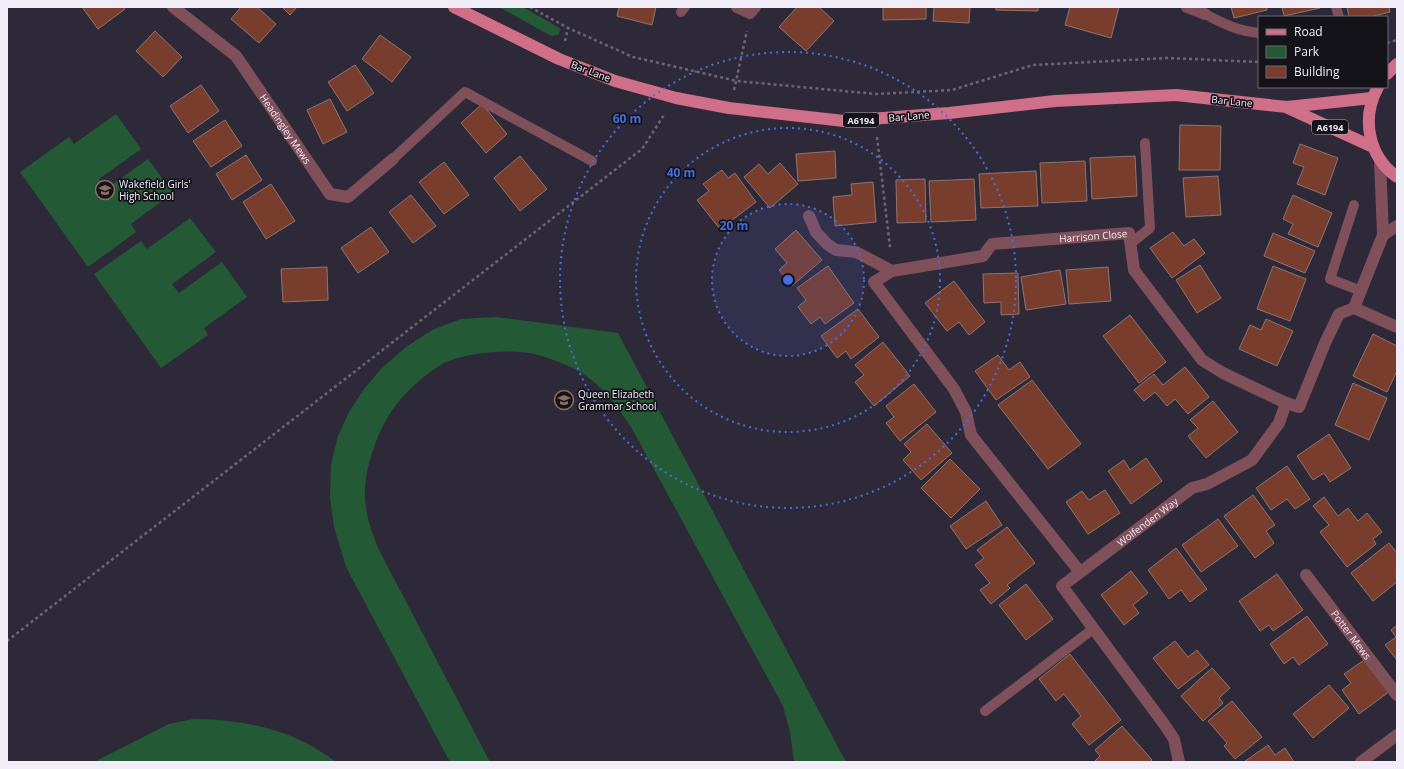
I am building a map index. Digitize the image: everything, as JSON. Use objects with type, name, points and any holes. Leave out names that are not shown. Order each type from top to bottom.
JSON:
[{"type":"main road","name":"Bar Lane","points":[[454,7],[560,59],[615,80],[676,98],[729,108],[844,121],[949,113],[1055,101],[1176,95],[1287,107],[1372,98]]},
{"type":"main road","points":[[1388,73],[1397,64]]},
{"type":"main road","points":[[1377,88],[1372,98],[1368,124],[1373,147],[1389,172],[1397,177]]},
{"type":"main road","name":"Bar Lane","points":[[1287,107],[1373,147]]},
{"type":"street","points":[[737,7],[752,10]]},
{"type":"street","points":[[1187,7],[1205,14]]},
{"type":"street","name":"Headingley Mews","points":[[182,10],[236,56],[330,194],[348,197],[392,159]]},
{"type":"street","points":[[1354,308],[1383,235],[1380,160]]},
{"type":"street","points":[[809,216],[816,232],[827,244],[836,250],[856,252],[892,271]]},
{"type":"street","points":[[1383,235],[1397,226]]},
{"type":"street","name":"Harrison Close","points":[[1080,572],[971,435],[966,412],[954,389],[874,282],[892,271],[983,256],[992,244],[1129,233],[1134,270],[1202,360],[1223,373],[1286,403]]},
{"type":"street","points":[[1286,403],[1299,407],[1324,343],[1339,314],[1354,308],[1397,326]]},
{"type":"street","name":"Wolfenden Way","points":[[1179,762],[1174,739],[1062,586],[1192,488],[1207,484],[1252,460],[1279,423],[1286,403]]},
{"type":"street","name":"Potter Mews","points":[[1306,575],[1397,695]]},
{"type":"street","points":[[1362,762],[1397,735]]},
{"type":"lane","points":[[1205,14],[1238,30],[1258,34]]},
{"type":"lane","points":[[392,159],[465,92],[592,161]]},
{"type":"lane","points":[[1130,244],[1150,228],[1144,143]]},
{"type":"lane","points":[[1354,205],[1330,279],[1361,291]]},
{"type":"lane","points":[[985,711],[1093,629]]},
{"type":"path","points":[[530,7],[568,28],[633,57],[737,81],[876,94],[952,90],[1034,65],[1167,58],[1258,62]]},
{"type":"path","points":[[729,108],[737,81],[752,10]]},
{"type":"path","points":[[7,641],[642,150],[676,98]]},
{"type":"path","points":[[875,119],[892,271]]},
{"type":"green space","points":[[499,7],[523,7],[561,29],[558,35],[551,36]]},
{"type":"green space","points":[[116,114],[141,149],[99,179],[106,189],[148,159],[173,193],[131,224],[136,232],[88,267],[20,172],[69,137],[74,144]]},
{"type":"green space","points":[[190,218],[216,252],[172,284],[179,293],[222,262],[247,297],[204,328],[208,335],[161,368],[94,274],[141,241],[147,249]]},
{"type":"green space","points":[[496,317],[618,333],[846,762],[794,762],[790,732],[783,706],[631,427],[615,404],[595,383],[575,369],[541,356],[509,351],[475,354],[446,362],[416,383],[395,406],[384,424],[371,457],[367,473],[365,498],[368,518],[379,550],[490,762],[450,762],[346,567],[334,527],[330,498],[331,465],[338,436],[349,412],[364,389],[382,368],[406,347],[432,330],[461,319]]},
{"type":"green space","points":[[193,719],[250,724],[268,728],[303,742],[336,762],[94,762],[169,724]]},
{"type":"building","points":[[82,7],[124,7],[125,9],[98,29]]},
{"type":"building","points":[[241,7],[257,7],[276,24],[259,43],[231,19]]},
{"type":"building","points":[[282,7],[297,7],[290,15]]},
{"type":"building","points":[[619,7],[656,7],[652,25],[617,16]]},
{"type":"building","points":[[797,7],[819,7],[834,21],[806,51],[779,27]]},
{"type":"building","points":[[883,7],[926,7],[926,19],[883,20]]},
{"type":"building","points":[[934,7],[970,7],[969,23],[933,21]]},
{"type":"building","points":[[996,7],[1038,7],[1038,11],[996,10]]},
{"type":"building","points":[[1070,7],[1119,7],[1111,38],[1065,25]]},
{"type":"building","points":[[1231,7],[1267,7],[1267,10],[1234,18]]},
{"type":"building","points":[[1282,7],[1319,7],[1320,8],[1284,16]]},
{"type":"building","points":[[1347,7],[1389,7],[1390,12],[1374,16],[1349,16]]},
{"type":"building","points":[[155,31],[182,57],[163,77],[136,51]]},
{"type":"building","points":[[380,35],[411,57],[392,82],[362,59]]},
{"type":"building","points":[[355,65],[374,93],[347,111],[328,82]]},
{"type":"building","points":[[201,85],[219,111],[188,133],[170,106]]},
{"type":"building","points":[[330,99],[347,132],[323,144],[307,110]]},
{"type":"building","points":[[482,104],[507,134],[486,153],[461,123]]},
{"type":"building","points":[[225,120],[242,146],[211,167],[193,141]]},
{"type":"building","points":[[1180,125],[1221,126],[1220,170],[1179,170]]},
{"type":"building","points":[[1300,144],[1338,158],[1325,195],[1297,184],[1304,167],[1293,163]]},
{"type":"building","points":[[835,151],[836,178],[798,181],[796,154]]},
{"type":"building","points":[[246,155],[262,180],[232,200],[216,174]]},
{"type":"building","points":[[520,156],[547,189],[520,211],[494,178]]},
{"type":"building","points":[[1135,156],[1137,196],[1092,199],[1090,158]]},
{"type":"building","points":[[1085,161],[1087,201],[1042,203],[1040,163]]},
{"type":"building","points":[[444,162],[469,195],[444,214],[419,182]]},
{"type":"building","points":[[780,163],[798,184],[770,208],[744,177],[759,164],[768,174]]},
{"type":"building","points":[[722,170],[728,178],[735,173],[756,202],[720,229],[697,200],[709,191],[703,184]]},
{"type":"building","points":[[1036,171],[1038,206],[981,208],[979,174]]},
{"type":"building","points":[[1218,176],[1221,215],[1186,217],[1183,178]]},
{"type":"building","points":[[925,179],[926,222],[897,223],[896,180]]},
{"type":"building","points":[[974,179],[976,220],[931,222],[929,181]]},
{"type":"building","points":[[873,182],[876,222],[835,226],[833,197],[852,195],[851,184]]},
{"type":"building","points":[[271,184],[295,221],[266,239],[243,202]]},
{"type":"building","points":[[411,195],[436,226],[413,243],[389,212]]},
{"type":"building","points":[[1293,195],[1332,213],[1318,247],[1288,234],[1293,224],[1283,219]]},
{"type":"building","points":[[371,227],[389,252],[358,273],[341,248]]},
{"type":"building","points":[[796,230],[822,260],[792,286],[779,270],[787,263],[775,249]]},
{"type":"building","points":[[1173,232],[1184,246],[1194,239],[1205,253],[1172,278],[1150,248]]},
{"type":"building","points":[[1273,233],[1315,251],[1305,273],[1264,256]]},
{"type":"building","points":[[1200,265],[1221,298],[1197,313],[1176,280]]},
{"type":"building","points":[[828,266],[854,303],[825,324],[820,317],[811,324],[798,307],[806,300],[797,288]]},
{"type":"building","points":[[1273,266],[1306,279],[1290,321],[1257,309]]},
{"type":"building","points":[[327,267],[328,300],[283,302],[281,269]]},
{"type":"building","points":[[1108,267],[1111,301],[1069,304],[1066,270]]},
{"type":"building","points":[[1060,270],[1066,304],[1026,310],[1021,277]]},
{"type":"building","points":[[1018,273],[1019,314],[1001,315],[1001,302],[984,303],[983,274]]},
{"type":"building","points":[[954,281],[985,322],[969,335],[959,322],[947,331],[925,303]]},
{"type":"building","points":[[858,309],[879,337],[851,359],[846,351],[837,358],[821,336]]},
{"type":"building","points":[[1130,315],[1166,362],[1139,383],[1103,336]]},
{"type":"building","points":[[1266,319],[1293,331],[1277,366],[1239,349],[1250,325],[1261,330]]},
{"type":"building","points":[[1373,334],[1397,346],[1397,371],[1387,392],[1353,376]]},
{"type":"building","points":[[883,342],[910,376],[874,406],[855,382],[864,375],[855,365]]},
{"type":"building","points":[[998,355],[1009,370],[1020,362],[1030,377],[996,400],[975,371]]},
{"type":"building","points":[[1185,367],[1209,397],[1188,414],[1175,399],[1167,406],[1155,392],[1144,401],[1134,390],[1154,374],[1163,385]]},
{"type":"building","points":[[1032,380],[1081,444],[1048,469],[998,405]]},
{"type":"building","points":[[1353,383],[1387,398],[1369,440],[1335,425]]},
{"type":"building","points":[[914,384],[936,412],[900,441],[886,423],[894,417],[886,406]]},
{"type":"building","points":[[1213,401],[1238,432],[1206,458],[1188,436],[1198,428],[1190,420]]},
{"type":"building","points":[[927,424],[952,453],[921,480],[903,460],[911,452],[904,444]]},
{"type":"building","points":[[1329,434],[1351,468],[1330,482],[1324,473],[1313,480],[1297,456]]},
{"type":"building","points":[[1146,458],[1162,481],[1131,504],[1108,471],[1124,460],[1130,470]]},
{"type":"building","points":[[950,459],[980,489],[951,518],[921,488]]},
{"type":"building","points":[[1287,466],[1310,499],[1295,509],[1287,499],[1271,510],[1256,488]]},
{"type":"building","points":[[1105,490],[1120,513],[1088,534],[1066,502],[1082,491],[1089,500]]},
{"type":"building","points":[[1253,495],[1275,525],[1266,531],[1274,543],[1255,558],[1224,516]]},
{"type":"building","points":[[1324,497],[1338,516],[1348,508],[1358,521],[1367,513],[1382,532],[1373,539],[1376,544],[1347,567],[1320,532],[1329,525],[1313,506]]},
{"type":"building","points":[[986,501],[1002,525],[966,549],[950,526]]},
{"type":"building","points":[[1218,519],[1238,546],[1201,572],[1182,545]]},
{"type":"building","points":[[1007,527],[1035,563],[1007,585],[1010,588],[991,604],[980,590],[990,583],[975,565],[984,558],[977,550]]},
{"type":"building","points":[[1389,543],[1397,553],[1397,582],[1373,601],[1351,573]]},
{"type":"building","points":[[1176,548],[1207,589],[1190,602],[1181,590],[1169,599],[1148,570]]},
{"type":"building","points":[[1131,571],[1148,593],[1133,605],[1139,613],[1124,625],[1101,595]]},
{"type":"building","points":[[1277,574],[1303,610],[1273,631],[1269,625],[1260,631],[1239,601]]},
{"type":"building","points":[[1026,584],[1053,619],[1026,640],[999,605]]},
{"type":"building","points":[[1307,616],[1328,644],[1299,665],[1293,657],[1284,664],[1270,644]]},
{"type":"building","points":[[1397,625],[1397,660],[1385,645],[1396,637],[1391,630]]},
{"type":"building","points":[[1175,641],[1188,657],[1197,650],[1209,665],[1178,689],[1153,658]]},
{"type":"building","points":[[1070,654],[1121,720],[1089,745],[1072,724],[1081,716],[1064,694],[1056,701],[1039,679]]},
{"type":"building","points":[[1367,658],[1390,691],[1359,714],[1342,690],[1351,683],[1344,674]]},
{"type":"building","points":[[1212,668],[1230,688],[1219,698],[1223,703],[1203,721],[1181,696]]},
{"type":"building","points":[[1329,685],[1349,708],[1313,738],[1293,714]]},
{"type":"building","points":[[1232,701],[1262,737],[1235,759],[1224,746],[1227,743],[1208,721]]},
{"type":"building","points":[[1122,726],[1152,760],[1150,762],[1094,762],[1100,756],[1095,750]]},
{"type":"building","points":[[1268,745],[1275,755],[1285,748],[1294,762],[1244,762]]},
{"type":"place","name":"Wakefield Girls' High School","points":[[105,190]]},
{"type":"place","name":"Queen Elizabeth Grammar School","points":[[564,400]]}]
